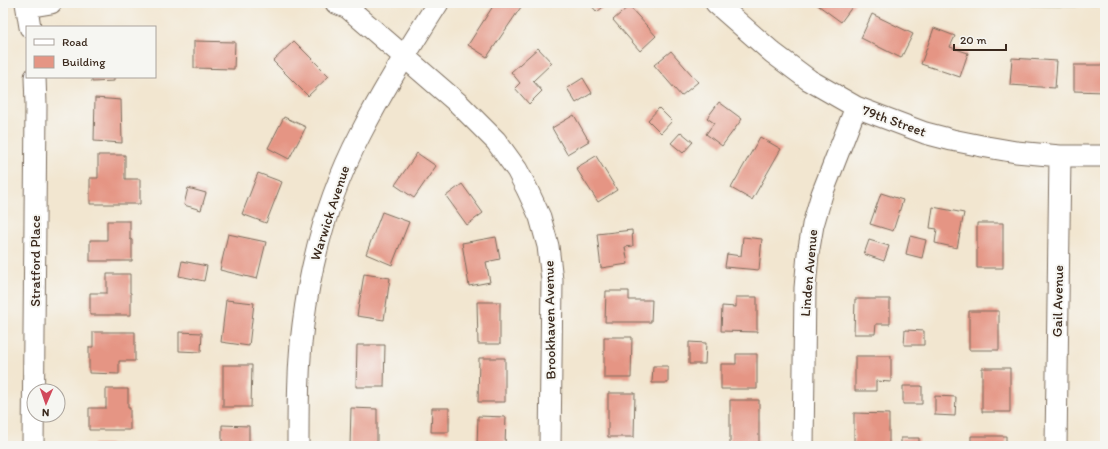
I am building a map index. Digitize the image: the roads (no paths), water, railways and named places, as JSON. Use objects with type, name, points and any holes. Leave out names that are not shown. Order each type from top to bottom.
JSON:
[{"type":"street","points":[[28,12],[51,3]]},
{"type":"street","name":"Brookhaven Avenue","points":[[336,3],[348,8],[459,104],[496,140],[528,189],[540,217],[548,246],[552,280],[550,446]]},
{"type":"street","name":"Warwick Avenue","points":[[298,446],[299,381],[303,325],[308,289],[324,223],[346,164],[361,132],[404,56],[438,3]]},
{"type":"street","name":"79th Street","points":[[716,3],[773,53],[809,80],[856,107],[924,133],[987,148],[1060,156],[1105,156]]},
{"type":"street","name":"Stratford Place","points":[[33,446],[35,78]]},
{"type":"street","name":"Linden Avenue","points":[[803,446],[805,288],[808,254],[813,225],[822,194],[856,107]]},
{"type":"street","name":"Gail Avenue","points":[[1056,446],[1060,156]]}]
